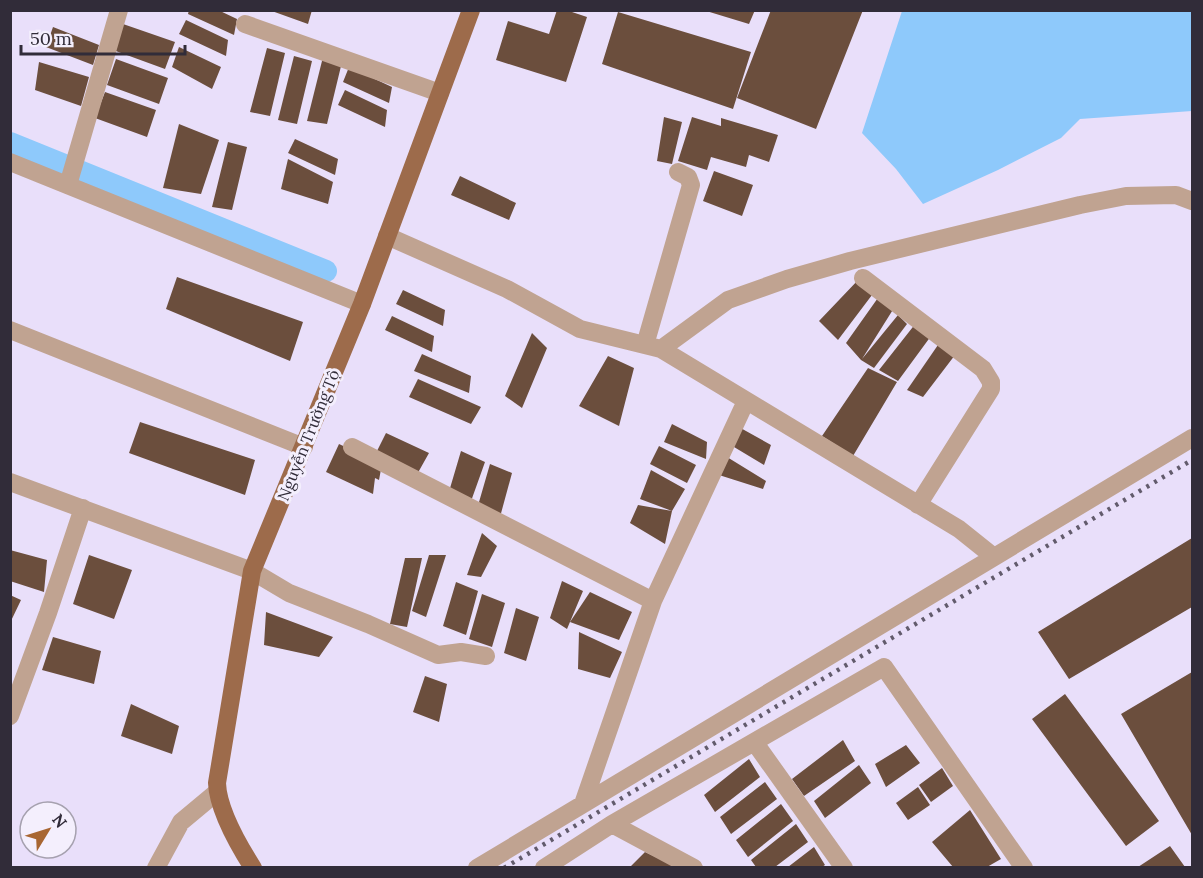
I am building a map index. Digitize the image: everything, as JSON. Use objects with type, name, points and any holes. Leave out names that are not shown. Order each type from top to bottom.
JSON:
[{"type":"main road","name":"Nguyễn Trường Tộ","points":[[253,867],[228,821],[217,792],[252,571],[362,304],[471,10]]},
{"type":"street","points":[[68,185],[119,10]]},
{"type":"street","points":[[244,24],[440,93]]},
{"type":"street","points":[[10,162],[362,304]]},
{"type":"street","points":[[653,347],[691,185],[688,177],[678,172]]},
{"type":"street","points":[[653,347],[728,300],[787,279],[850,261],[1126,196],[1176,195],[1192,201]]},
{"type":"street","points":[[387,236],[507,289],[580,329],[653,347],[959,529],[994,557]]},
{"type":"street","points":[[863,278],[983,369],[991,382],[991,389],[918,505]]},
{"type":"street","points":[[10,330],[303,447]]},
{"type":"street","points":[[583,804],[653,601],[746,401]]},
{"type":"street","points":[[477,867],[1192,438]]},
{"type":"street","points":[[352,447],[653,601]]},
{"type":"street","points":[[10,482],[252,571],[289,593],[438,655],[461,652],[486,657]]},
{"type":"street","points":[[10,716],[48,613],[82,508]]},
{"type":"street","points":[[544,867],[612,824],[884,667],[1014,864]]},
{"type":"street","points":[[755,743],[844,867]]},
{"type":"street","points":[[156,867],[181,822],[217,792]]},
{"type":"street","points":[[612,824],[694,867]]},
{"type":"water","points":[[902,11],[1192,11],[1192,111],[1080,119],[1061,138],[923,204],[896,169],[862,133]]},
{"type":"building","points":[[189,10],[218,10],[237,19],[234,35],[188,14]]},
{"type":"building","points":[[269,10],[312,10],[308,24]]},
{"type":"building","points":[[557,10],[566,10],[587,17],[566,82],[496,60],[508,21],[549,34]]},
{"type":"building","points":[[703,10],[755,10],[749,24]]},
{"type":"building","points":[[771,10],[863,10],[816,129],[737,98]]},
{"type":"building","points":[[618,12],[751,52],[733,109],[602,64]]},
{"type":"building","points":[[186,20],[228,40],[226,56],[179,34]]},
{"type":"building","points":[[123,24],[175,42],[165,69],[113,50]]},
{"type":"building","points":[[53,27],[99,45],[93,65],[46,47]]},
{"type":"building","points":[[179,47],[221,67],[212,89],[172,67]]},
{"type":"building","points":[[267,48],[285,53],[270,116],[250,112]]},
{"type":"building","points":[[294,56],[312,61],[297,124],[278,120]]},
{"type":"building","points":[[323,57],[342,62],[327,124],[307,121]]},
{"type":"building","points":[[116,59],[168,78],[159,104],[107,85]]},
{"type":"building","points":[[39,62],[89,77],[81,106],[35,90]]},
{"type":"building","points":[[349,67],[392,87],[389,103],[343,82]]},
{"type":"building","points":[[345,90],[387,110],[385,127],[338,105]]},
{"type":"building","points":[[105,92],[156,110],[147,137],[95,118]]},
{"type":"building","points":[[664,117],[682,122],[672,164],[657,161]]},
{"type":"building","points":[[692,117],[721,126],[721,118],[778,135],[769,162],[749,155],[746,167],[711,157],[707,170],[678,161]]},
{"type":"building","points":[[179,124],[219,140],[201,194],[163,188]]},
{"type":"building","points":[[295,139],[338,159],[335,175],[288,153]]},
{"type":"building","points":[[228,142],[247,147],[232,210],[212,207]]},
{"type":"building","points":[[288,159],[333,182],[328,204],[281,189]]},
{"type":"building","points":[[714,171],[753,185],[742,216],[703,201]]},
{"type":"building","points":[[460,176],[516,203],[509,220],[451,195]]},
{"type":"building","points":[[177,277],[303,322],[290,361],[166,309]]},
{"type":"building","points":[[860,278],[875,291],[838,340],[819,321]]},
{"type":"building","points":[[403,290],[445,310],[443,326],[396,304]]},
{"type":"building","points":[[880,295],[894,308],[862,359],[898,315],[907,324],[874,368],[861,360],[846,343]]},
{"type":"building","points":[[392,316],[434,336],[432,352],[385,330]]},
{"type":"building","points":[[916,323],[931,336],[898,381],[879,370]]},
{"type":"building","points":[[532,333],[547,348],[522,408],[505,396]]},
{"type":"building","points":[[940,342],[955,355],[923,397],[907,390]]},
{"type":"building","points":[[422,354],[471,376],[469,393],[414,371]]},
{"type":"building","points":[[608,356],[634,368],[619,426],[579,406]]},
{"type":"building","points":[[868,368],[897,382],[853,456],[822,436]]},
{"type":"building","points":[[418,379],[481,407],[471,424],[409,397]]},
{"type":"building","points":[[140,422],[255,460],[245,495],[129,453]]},
{"type":"building","points":[[672,424],[707,442],[706,459],[664,442]]},
{"type":"building","points":[[737,426],[771,445],[764,465],[729,444]]},
{"type":"building","points":[[386,433],[429,453],[415,478],[377,451]]},
{"type":"building","points":[[339,444],[382,464],[379,480],[375,478],[373,494],[326,472]]},
{"type":"building","points":[[659,446],[696,465],[687,483],[650,464]]},
{"type":"building","points":[[461,451],[485,462],[470,504],[448,495]]},
{"type":"building","points":[[727,457],[766,481],[763,489],[719,475]]},
{"type":"building","points":[[490,464],[512,473],[500,517],[477,509]]},
{"type":"building","points":[[651,470],[685,489],[672,511],[640,499]]},
{"type":"building","points":[[638,505],[672,511],[665,544],[630,523]]},
{"type":"building","points":[[482,533],[497,546],[481,577],[467,575]]},
{"type":"building","points":[[1192,538],[1192,607],[1069,679],[1038,632]]},
{"type":"building","points":[[10,550],[47,560],[44,592],[10,581]]},
{"type":"building","points":[[89,555],[132,570],[114,619],[73,604]]},
{"type":"building","points":[[429,555],[446,555],[426,617],[412,611]]},
{"type":"building","points":[[405,558],[422,558],[407,627],[390,624]]},
{"type":"building","points":[[562,581],[583,591],[567,629],[550,618]]},
{"type":"building","points":[[456,582],[478,591],[466,635],[443,626]]},
{"type":"building","points":[[590,592],[632,612],[619,640],[570,622]]},
{"type":"building","points":[[482,594],[505,603],[492,647],[469,639]]},
{"type":"building","points":[[10,595],[21,600],[10,623]]},
{"type":"building","points":[[516,608],[539,617],[526,661],[504,653]]},
{"type":"building","points":[[266,612],[333,637],[319,657],[264,645]]},
{"type":"building","points":[[579,632],[622,652],[610,678],[578,669]]},
{"type":"building","points":[[53,637],[101,651],[94,684],[42,670]]},
{"type":"building","points":[[1192,672],[1192,835],[1121,714]]},
{"type":"building","points":[[425,676],[447,684],[439,722],[413,712]]},
{"type":"building","points":[[1065,694],[1159,821],[1126,846],[1032,719]]},
{"type":"building","points":[[131,704],[179,726],[172,754],[121,736]]},
{"type":"building","points":[[843,740],[855,761],[804,796],[792,779]]},
{"type":"building","points":[[906,745],[920,763],[886,787],[875,764]]},
{"type":"building","points":[[749,759],[760,777],[715,812],[704,795]]},
{"type":"building","points":[[859,765],[871,783],[825,818],[814,801]]},
{"type":"building","points":[[942,768],[953,786],[931,802],[919,785]]},
{"type":"building","points":[[765,782],[777,799],[731,834],[720,817]]},
{"type":"building","points":[[918,787],[930,805],[908,820],[896,803]]},
{"type":"building","points":[[781,804],[793,821],[748,857],[736,840]]},
{"type":"building","points":[[970,810],[1001,859],[987,867],[953,867],[932,842]]},
{"type":"building","points":[[796,824],[808,842],[775,867],[756,867],[751,860]]},
{"type":"building","points":[[1170,846],[1185,867],[1138,867]]},
{"type":"building","points":[[814,847],[825,865],[822,867],[788,867]]},
{"type":"building","points":[[645,852],[677,867],[630,867]]},
{"type":"waterway","points":[[10,143],[326,271]]},
{"type":"railway","points":[[504,868],[1192,460]]}]
